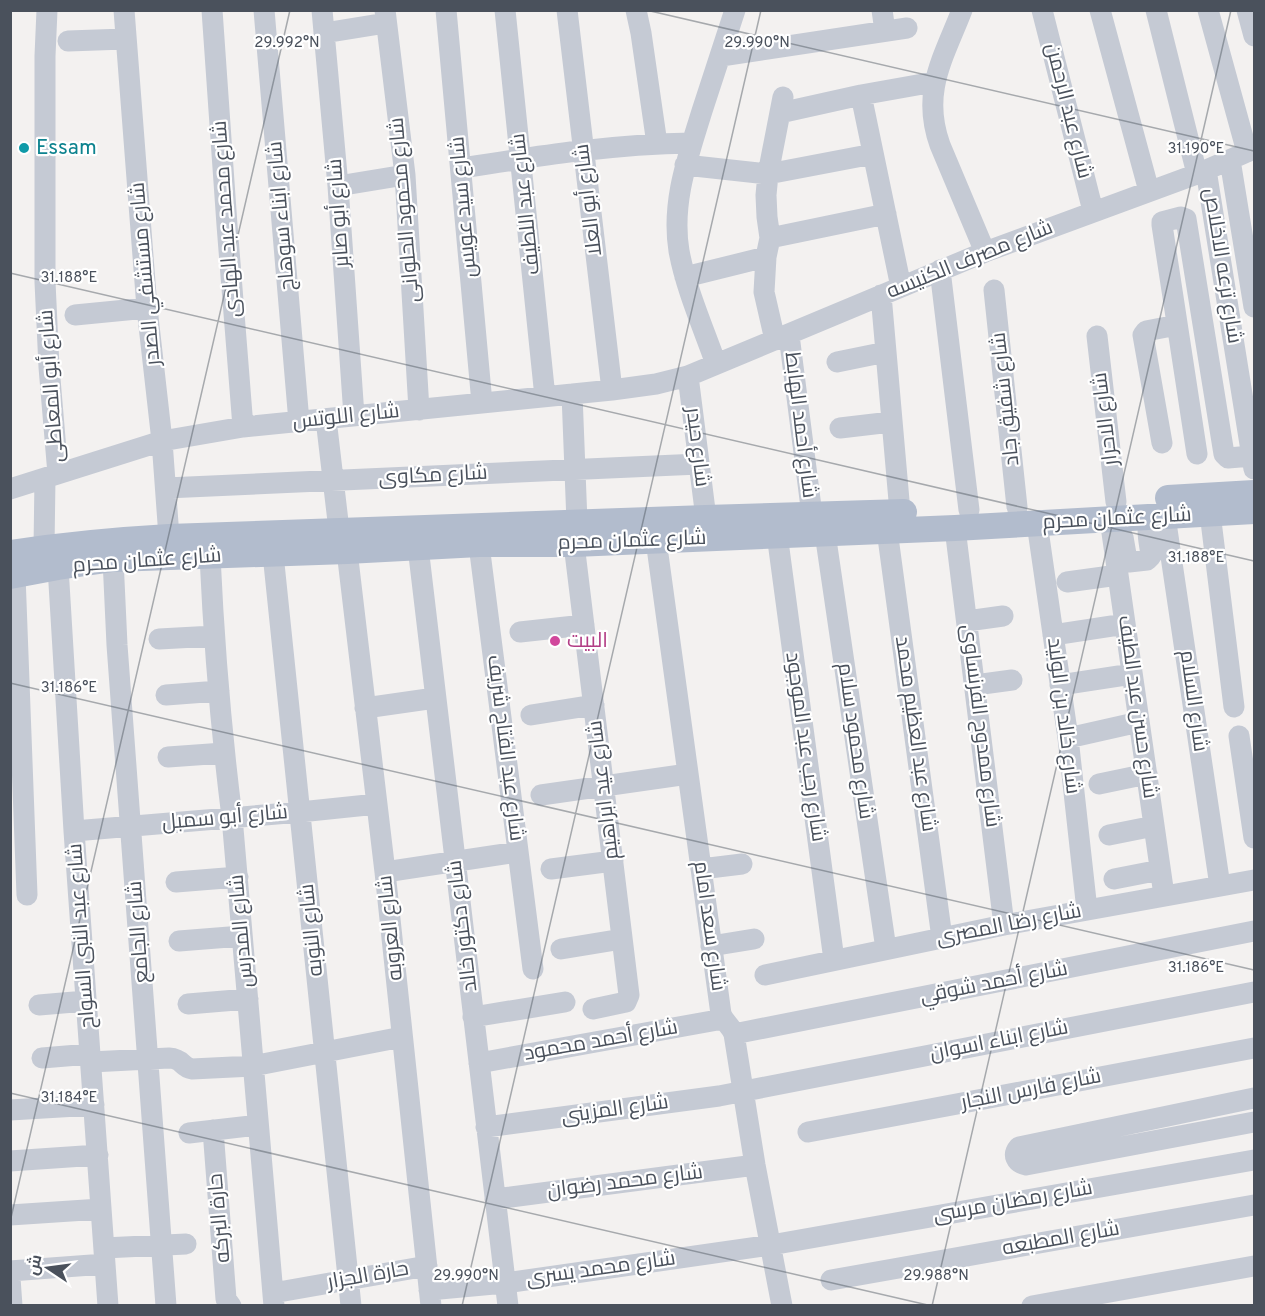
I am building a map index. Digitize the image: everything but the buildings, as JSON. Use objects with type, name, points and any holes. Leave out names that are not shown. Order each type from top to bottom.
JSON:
[{"type":"main road","name":"شارع عثمان محرم","points":[[51,557],[113,559],[273,554],[343,541],[575,533],[706,518],[818,524],[962,519],[1037,523],[1254,493]]},
{"type":"main road","name":"شارع عثمان محرم","points":[[962,519],[1017,507],[1159,516],[1254,511]]},
{"type":"main road","name":"شارع عثمان محرم","points":[[575,533],[656,540],[777,534],[818,524]]},
{"type":"main road","name":"شارع عثمان محرم","points":[[12,568],[111,540],[169,537],[343,541],[418,547],[478,536]]},
{"type":"street","name":"شارع أبو المعاطى","points":[[47,10],[45,282],[49,367],[51,557]]},
{"type":"street","name":"شارع مستشفي الصدر","points":[[124,10],[147,308],[162,441],[169,537]]},
{"type":"street","name":"شارع محمد عبد الهادى","points":[[212,10],[243,428]]},
{"type":"street","name":"شارع ابناء سوهاج","points":[[264,10],[299,422]]},
{"type":"street","name":"شارع أبو صابر","points":[[322,10],[338,186],[354,416]]},
{"type":"street","name":"شارع سيد عويس","points":[[446,10],[482,404]]},
{"type":"street","name":"شارع عبد اللطيف","points":[[505,10],[545,397]]},
{"type":"street","name":"شارع أبو العلا","points":[[567,10],[612,390]]},
{"type":"street","points":[[636,10],[642,33],[657,144]]},
{"type":"street","points":[[716,364],[685,277],[679,250],[677,221],[679,193],[685,165],[735,10]]},
{"type":"street","name":"شارع عبد الرحمن","points":[[1042,10],[1094,211]]},
{"type":"street","points":[[1100,10],[1149,191]]},
{"type":"street","name":"شارع ترعه الاخلاص","points":[[1156,10],[1201,172],[1253,462]]},
{"type":"street","points":[[1208,10],[1244,154]]},
{"type":"street","points":[[1247,10],[1254,36]]},
{"type":"street","points":[[959,14],[934,82],[932,115],[935,130],[985,252]]},
{"type":"street","points":[[324,33],[386,17]]},
{"type":"street","name":"شارع محمود الحلوانى","points":[[386,17],[405,175],[419,410]]},
{"type":"street","points":[[720,56],[884,21],[907,28]]},
{"type":"street","points":[[68,42],[125,39]]},
{"type":"street","points":[[901,287],[861,95],[934,82]]},
{"type":"street","name":"شارع أحمد الهابط","points":[[818,524],[782,337],[764,292],[768,248],[766,206],[768,174],[782,105],[861,95]]},
{"type":"street","points":[[461,168],[583,150],[657,144],[692,144]]},
{"type":"street","points":[[685,165],[768,174],[873,154]]},
{"type":"street","name":"شارع مصرف الكنيسه","points":[[688,376],[985,252],[1244,154]]},
{"type":"street","name":"شارع ترعه الاخلاص","points":[[1244,154],[1254,307]]},
{"type":"street","points":[[338,186],[405,175]]},
{"type":"street","points":[[685,277],[768,248],[886,214]]},
{"type":"street","points":[[1197,454],[1162,225],[1165,220],[1181,217],[1186,219],[1224,454],[1228,458],[1253,462]]},
{"type":"street","name":"شارع ممدوح الفرنساوى","points":[[940,270],[962,519],[967,621],[1004,925]]},
{"type":"street","name":"شارع شفيق جاد","points":[[994,290],[1017,507]]},
{"type":"street","name":"شارع عبد العظيم محمد","points":[[881,296],[891,422],[893,521],[942,938]]},
{"type":"street","points":[[75,315],[147,308]]},
{"type":"street","points":[[1162,443],[1143,334],[1146,330],[1177,325]]},
{"type":"street","name":"شارع الاحرار","points":[[1096,336],[1113,513]]},
{"type":"street","points":[[837,362],[885,352]]},
{"type":"street","name":"شارع اللوتس","points":[[10,489],[162,441],[243,428],[612,390],[656,384],[688,376]]},
{"type":"street","name":"شارع حيدر","points":[[688,376],[706,518]]},
{"type":"street","name":"شارع عيد ابراهيم","points":[[572,394],[575,533],[629,995],[628,1000],[622,1004],[593,1009]]},
{"type":"street","name":"شارع العروبه","points":[[326,419],[377,804],[430,1298]]},
{"type":"street","points":[[840,429],[891,422]]},
{"type":"street","name":"شارع مكاوى","points":[[166,488],[699,464]]},
{"type":"street","points":[[1113,513],[1122,530],[1127,560],[1131,562],[1147,560],[1151,556],[1148,528],[1150,520],[1159,516]]},
{"type":"street","name":"شارع حسن عبد الطيف","points":[[1113,513],[1118,575],[1164,895]]},
{"type":"street","points":[[1210,513],[1234,706]]},
{"type":"street","name":"شارع السلام","points":[[1159,516],[1220,886]]},
{"type":"street","name":"شارع خالد بن الوليد","points":[[1037,523],[1068,738],[1087,910]]},
{"type":"street","name":"شارع محمود سلام","points":[[818,524],[886,949]]},
{"type":"street","name":"شارع رجب عبد الموجود","points":[[777,534],[834,960]]},
{"type":"street","name":"شارع عبد الفتاح شريف","points":[[478,536],[533,969]]},
{"type":"street","name":"شارع سعد امام","points":[[656,540],[721,1014],[729,1027],[743,1090],[782,1305]]},
{"type":"street","name":"شارع دكتور خالد","points":[[418,547],[508,1305]]},
{"type":"street","name":"شارع النوبه","points":[[273,554],[351,1305]]},
{"type":"street","name":"شارع المدرس","points":[[210,556],[214,636],[238,877],[273,1302]]},
{"type":"street","name":"شارع عبد النبى السواح","points":[[51,557],[74,831],[108,1305]]},
{"type":"street","name":"شارع الجامع","points":[[113,559],[166,1305]]},
{"type":"street","points":[[12,568],[27,895]]},
{"type":"street","points":[[1067,582],[1118,575]]},
{"type":"street","points":[[967,621],[1003,616]]},
{"type":"street","points":[[1053,635],[1125,624]]},
{"type":"street","points":[[520,632],[584,625]]},
{"type":"street","points":[[159,639],[214,636]]},
{"type":"street","points":[[1060,685],[1132,674]]},
{"type":"street","points":[[975,685],[1012,680]]},
{"type":"street","points":[[165,695],[219,691]]},
{"type":"street","points":[[365,708],[435,698]]},
{"type":"street","points":[[531,715],[594,705]]},
{"type":"street","points":[[1068,738],[1139,722]]},
{"type":"street","points":[[1239,736],[1254,838]]},
{"type":"street","points":[[168,757],[224,753]]},
{"type":"street","points":[[541,795],[688,774]]},
{"type":"street","points":[[1099,784],[1147,774]]},
{"type":"street","name":"شارع أبو سمبل","points":[[74,831],[377,804]]},
{"type":"street","points":[[1109,835],[1154,826]]},
{"type":"street","points":[[385,872],[518,852]]},
{"type":"street","points":[[550,869],[612,861]]},
{"type":"street","points":[[701,869],[742,864]]},
{"type":"street","points":[[1114,879],[1160,870]]},
{"type":"street","points":[[176,882],[238,877]]},
{"type":"street","name":"شارع رضا المصرى","points":[[765,975],[1004,925],[1254,880]]},
{"type":"street","name":"شارع أحمد شوقي","points":[[729,1027],[1254,931]]},
{"type":"street","points":[[179,941],[242,936]]},
{"type":"street","points":[[561,949],[622,939]]},
{"type":"street","points":[[711,946],[754,939]]},
{"type":"street","name":"شارع ابناء اسوان","points":[[743,1090],[1254,992]]},
{"type":"street","points":[[188,1004],[248,999]]},
{"type":"street","points":[[39,1005],[86,1001]]},
{"type":"street","points":[[473,1017],[565,1002]]},
{"type":"street","name":"شارع أحمد محمود","points":[[478,1063],[729,1027]]},
{"type":"street","points":[[42,1058],[175,1058],[187,1068],[192,1069],[253,1066],[402,1038]]},
{"type":"street","name":"شارع فارس النجار","points":[[808,1132],[1254,1048]]},
{"type":"street","name":"شارع المزينى","points":[[486,1127],[718,1096],[743,1090]]},
{"type":"street","points":[[1254,1098],[1019,1147],[1015,1153],[1020,1163],[1026,1166],[1254,1122]]},
{"type":"street","points":[[10,1110],[94,1105]]},
{"type":"street","points":[[189,1132],[258,1125]]},
{"type":"street","name":"حارة البركه","points":[[213,1130],[226,1299],[231,1305]]},
{"type":"street","points":[[10,1161],[98,1155]]},
{"type":"street","name":"شارع رمضان مرسى","points":[[771,1245],[1254,1160]]},
{"type":"street","name":"شارع محمد رضوان","points":[[495,1198],[755,1166]]},
{"type":"street","name":"شارع المطبعه","points":[[831,1280],[1254,1205]]},
{"type":"street","points":[[10,1215],[101,1209]]},
{"type":"street","points":[[10,1271],[162,1245],[186,1244]]},
{"type":"street","name":"شارع محمد يسرى","points":[[430,1298],[505,1283],[771,1245]]},
{"type":"street","name":"حارة الجزار","points":[[273,1302],[348,1279],[427,1266]]},
{"type":"street","points":[[1032,1305],[1254,1266]]},
{"type":"street","points":[[10,1278],[12,1305]]},
{"type":"place","name":"Essam","points":[[24,148]]},
{"type":"place","name":"البيت","points":[[555,641]]}]
